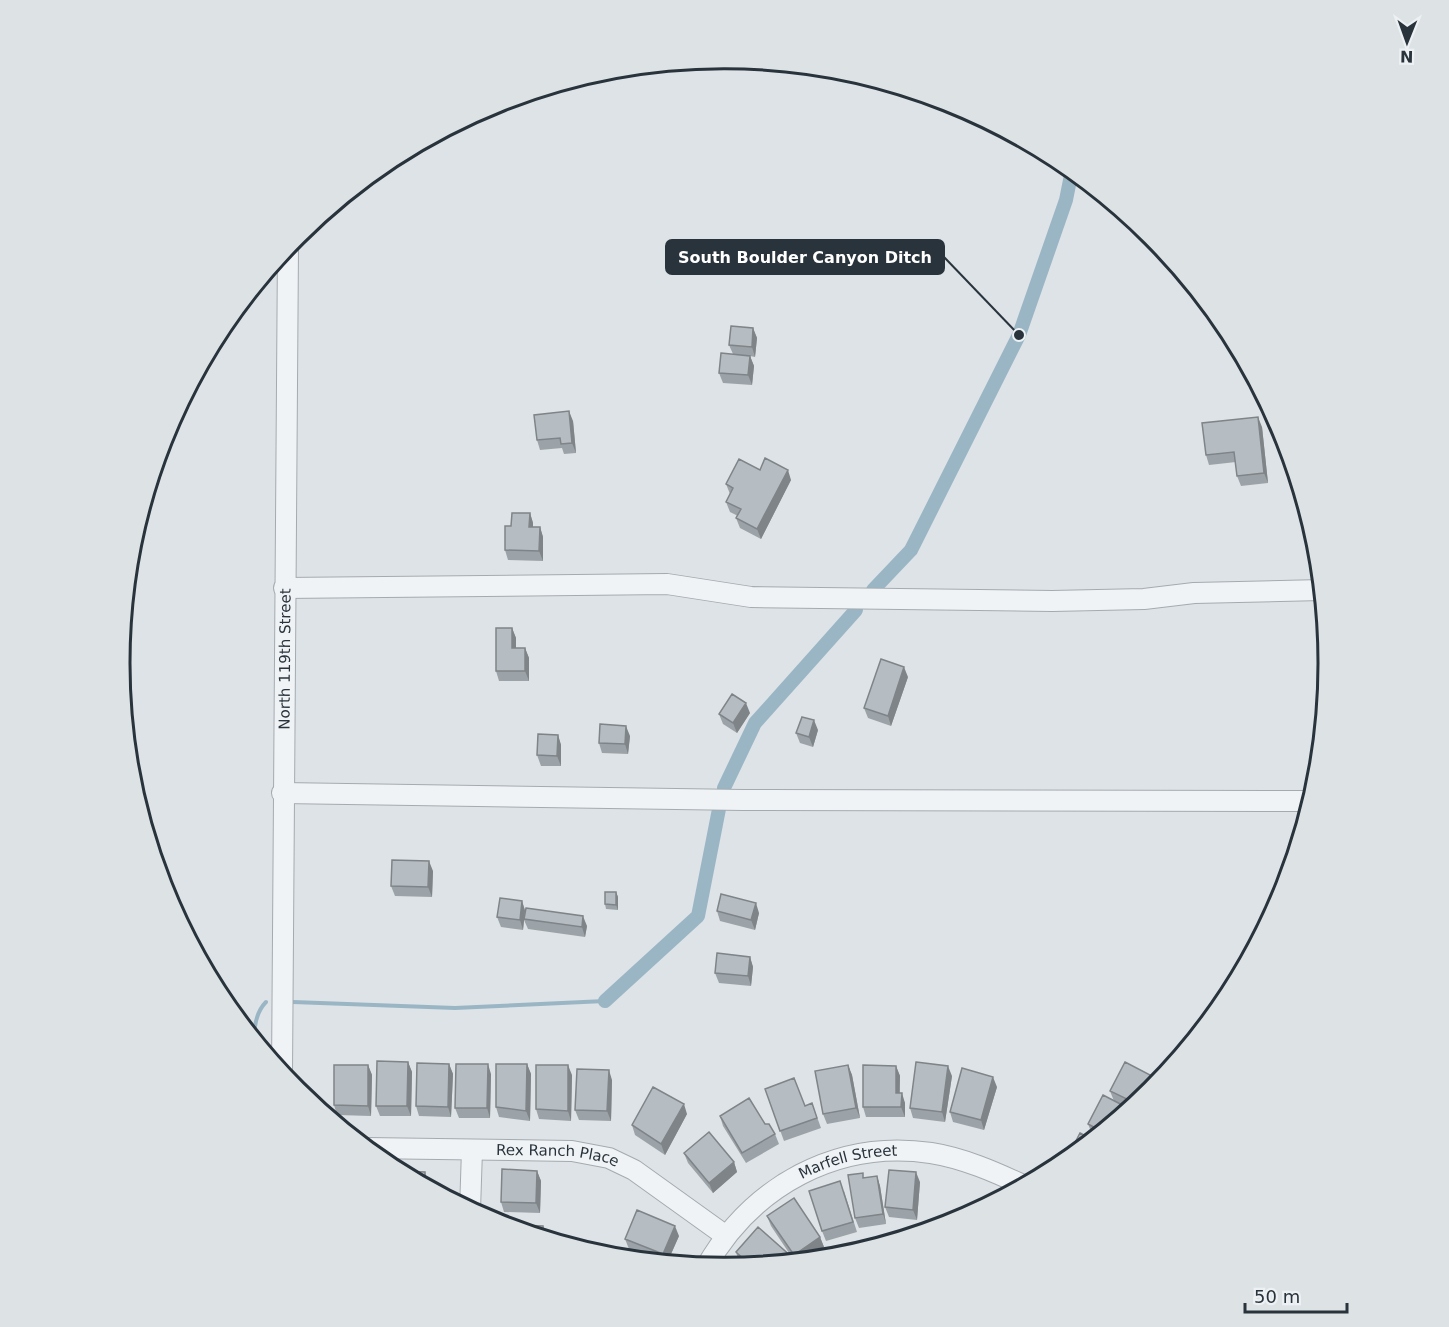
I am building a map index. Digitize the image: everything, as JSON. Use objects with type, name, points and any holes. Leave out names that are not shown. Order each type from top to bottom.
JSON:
[{"type":"street","name":"North 119th Street","points":[[282,1059],[282,794],[288,261]]},
{"type":"street","points":[[284,588],[667,584],[751,597],[1053,602],[1144,599],[1194,593],[1314,590]]},
{"type":"street","points":[[282,794],[743,800],[1303,801]]},
{"type":"street","name":"Rex Ranch Place","points":[[381,1148],[572,1151],[609,1158],[634,1170],[726,1236]]},
{"type":"street","points":[[471,1201],[472,1150]]},
{"type":"street","name":"Marfell Street","points":[[712,1258],[740,1218],[775,1188],[815,1167],[867,1152],[931,1153],[968,1162],[1015,1182]]},
{"type":"building","points":[[731,326],[753,328],[752,347],[729,345]]},
{"type":"building","points":[[721,353],[750,356],[748,375],[719,373]]},
{"type":"building","points":[[569,411],[572,443],[561,444],[560,438],[537,440],[534,415]]},
{"type":"building","points":[[1258,417],[1264,473],[1237,476],[1234,452],[1206,455],[1202,423]]},
{"type":"building","points":[[765,458],[788,470],[757,529],[736,518],[741,509],[726,502],[733,488],[726,484],[739,459],[760,470]]},
{"type":"building","points":[[512,513],[530,513],[529,527],[540,527],[539,551],[505,550],[505,526],[511,526]]},
{"type":"building","points":[[496,628],[512,628],[512,648],[525,648],[525,671],[496,671]]},
{"type":"building","points":[[881,659],[904,667],[888,716],[864,708]]},
{"type":"building","points":[[732,694],[746,703],[733,723],[719,714]]},
{"type":"building","points":[[802,717],[814,720],[809,737],[796,733]]},
{"type":"building","points":[[600,724],[626,726],[625,744],[599,743]]},
{"type":"building","points":[[538,734],[558,735],[557,756],[537,755]]},
{"type":"building","points":[[392,860],[429,861],[428,887],[391,886]]},
{"type":"building","points":[[605,892],[616,892],[616,905],[605,904]]},
{"type":"building","points":[[721,894],[756,903],[751,920],[717,911]]},
{"type":"building","points":[[500,898],[522,901],[520,920],[497,917]]},
{"type":"building","points":[[526,908],[583,916],[582,927],[524,919]]},
{"type":"building","points":[[717,953],[750,957],[748,976],[715,973]]},
{"type":"building","points":[[377,1061],[408,1062],[407,1106],[376,1106]]},
{"type":"building","points":[[916,1062],[948,1066],[942,1112],[910,1108]]},
{"type":"building","points":[[1125,1062],[1152,1076],[1128,1100],[1110,1091]]},
{"type":"building","points":[[417,1063],[449,1064],[448,1107],[416,1106]]},
{"type":"building","points":[[456,1064],[488,1064],[487,1108],[455,1108]]},
{"type":"building","points":[[496,1064],[527,1064],[526,1111],[496,1107]]},
{"type":"building","points":[[334,1065],[368,1065],[368,1106],[334,1105]]},
{"type":"building","points":[[536,1065],[568,1065],[568,1111],[536,1109]]},
{"type":"building","points":[[848,1065],[856,1108],[823,1114],[815,1071]]},
{"type":"building","points":[[863,1065],[896,1066],[896,1093],[902,1093],[901,1107],[863,1107]]},
{"type":"building","points":[[962,1068],[993,1077],[981,1120],[950,1112]]},
{"type":"building","points":[[577,1069],[609,1070],[607,1111],[575,1110]]},
{"type":"building","points":[[794,1078],[805,1106],[812,1103],[817,1118],[780,1131],[765,1089]]},
{"type":"building","points":[[653,1087],[684,1104],[661,1144],[632,1125]]},
{"type":"building","points":[[1103,1095],[1122,1105],[1095,1128],[1088,1124]]},
{"type":"building","points":[[749,1098],[765,1124],[769,1124],[775,1134],[742,1153],[720,1116]]},
{"type":"building","points":[[709,1132],[734,1162],[709,1183],[684,1153]]},
{"type":"building","points":[[1080,1133],[1085,1136],[1075,1143]]},
{"type":"building","points":[[502,1169],[537,1171],[536,1203],[501,1202]]},
{"type":"building","points":[[889,1170],[916,1172],[913,1210],[885,1207]]},
{"type":"building","points":[[863,1173],[863,1178],[877,1176],[883,1214],[855,1218],[848,1175]]},
{"type":"building","points":[[840,1181],[853,1222],[822,1231],[809,1191]]},
{"type":"building","points":[[794,1198],[820,1237],[793,1254],[767,1216]]},
{"type":"building","points":[[637,1210],[675,1226],[663,1254],[625,1239]]},
{"type":"building","points":[[758,1227],[789,1254],[742,1258],[736,1252]]},
{"type":"waterway","points":[[873,590],[911,550],[1019,335],[1066,200],[1070,180]]},
{"type":"waterway","points":[[724,788],[755,723],[856,610]]},
{"type":"waterway","points":[[605,1001],[698,916],[719,809]]},
{"type":"waterway","points":[[293,1002],[455,1008],[605,1001]]},
{"type":"waterway","points":[[255,1027],[260,1010],[266,1002]]},
{"type":"place","name":"South Boulder Canyon Ditch","points":[[1019,335]]}]
